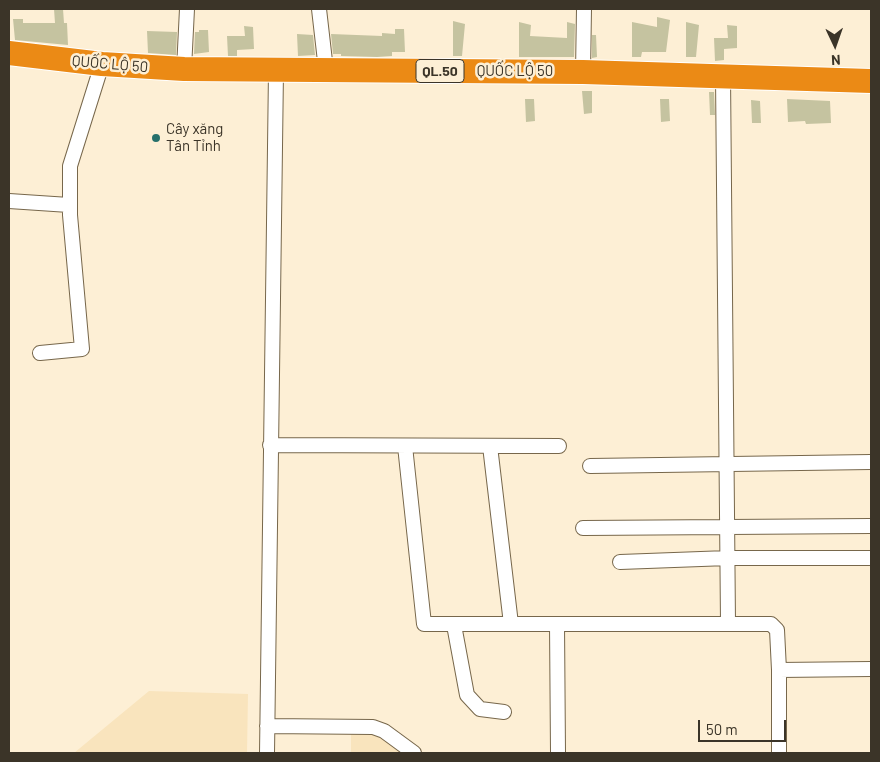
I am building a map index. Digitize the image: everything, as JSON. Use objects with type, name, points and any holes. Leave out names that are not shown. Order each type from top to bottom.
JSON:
[{"type":"highway","name":"QUỐC LỘ 50","points":[[9,53],[102,64],[184,69],[583,72],[871,81]]},
{"type":"street","points":[[184,69],[187,9]]},
{"type":"street","points":[[319,9],[326,70]]},
{"type":"street","points":[[583,72],[584,9]]},
{"type":"street","points":[[40,353],[82,348],[69,204],[70,166],[102,64]]},
{"type":"street","points":[[267,753],[276,71]]},
{"type":"street","points":[[723,76],[728,623]]},
{"type":"street","points":[[9,201],[69,204]]},
{"type":"street","points":[[270,445],[559,446]]},
{"type":"street","points":[[405,446],[422,621],[428,625],[772,624],[776,626],[779,670],[779,753]]},
{"type":"street","points":[[490,446],[511,624]]},
{"type":"street","points":[[590,466],[871,462]]},
{"type":"street","points":[[584,528],[871,526]]},
{"type":"street","points":[[620,562],[728,558],[871,558]]},
{"type":"street","points":[[557,624],[558,753]]},
{"type":"street","points":[[454,625],[467,695],[480,709],[504,712]]},
{"type":"street","points":[[779,670],[871,669]]},
{"type":"street","points":[[268,726],[373,727],[384,731],[414,753]]},
{"type":"shaded area","points":[[149,691],[248,694],[247,753],[74,753]]},
{"type":"shaded area","points":[[361,729],[379,736],[403,753],[351,753],[351,730]]},
{"type":"building","points":[[54,9],[63,9],[64,23],[67,23],[68,45],[15,40],[13,19],[23,19],[23,23],[55,23]]},
{"type":"building","points":[[657,17],[670,20],[666,52],[642,52],[641,57],[632,57],[632,22],[657,27]]},
{"type":"building","points":[[453,21],[465,24],[462,56],[453,56]]},
{"type":"building","points":[[519,22],[531,25],[530,36],[567,38],[567,22],[575,24],[574,57],[519,57]]},
{"type":"building","points":[[686,22],[699,25],[696,57],[686,57]]},
{"type":"building","points":[[727,25],[737,26],[737,48],[724,49],[724,60],[715,61],[714,38],[728,38]]},
{"type":"building","points":[[244,26],[253,27],[254,49],[237,50],[237,56],[228,56],[227,36],[245,36]]},
{"type":"building","points":[[395,29],[404,29],[405,52],[392,52],[392,56],[377,57],[333,54],[331,34],[382,36],[382,33],[395,34]]},
{"type":"building","points":[[199,30],[208,30],[209,52],[194,54],[195,32],[199,32]]},
{"type":"building","points":[[147,31],[177,32],[176,55],[148,53]]},
{"type":"building","points":[[297,34],[313,35],[315,55],[298,56]]},
{"type":"building","points":[[592,35],[596,35],[597,57],[592,58]]},
{"type":"building","points":[[582,91],[592,91],[592,113],[584,114]]},
{"type":"building","points":[[709,92],[714,92],[715,115],[710,115]]},
{"type":"building","points":[[525,99],[534,99],[535,121],[526,122]]},
{"type":"building","points":[[660,99],[669,99],[670,121],[661,122]]},
{"type":"building","points":[[787,99],[830,101],[831,123],[806,124],[805,121],[788,122]]},
{"type":"building","points":[[751,100],[760,101],[761,123],[752,123]]},
{"type":"place","name":"Cây xăng Tân Tỉnh","points":[[156,138]]}]
